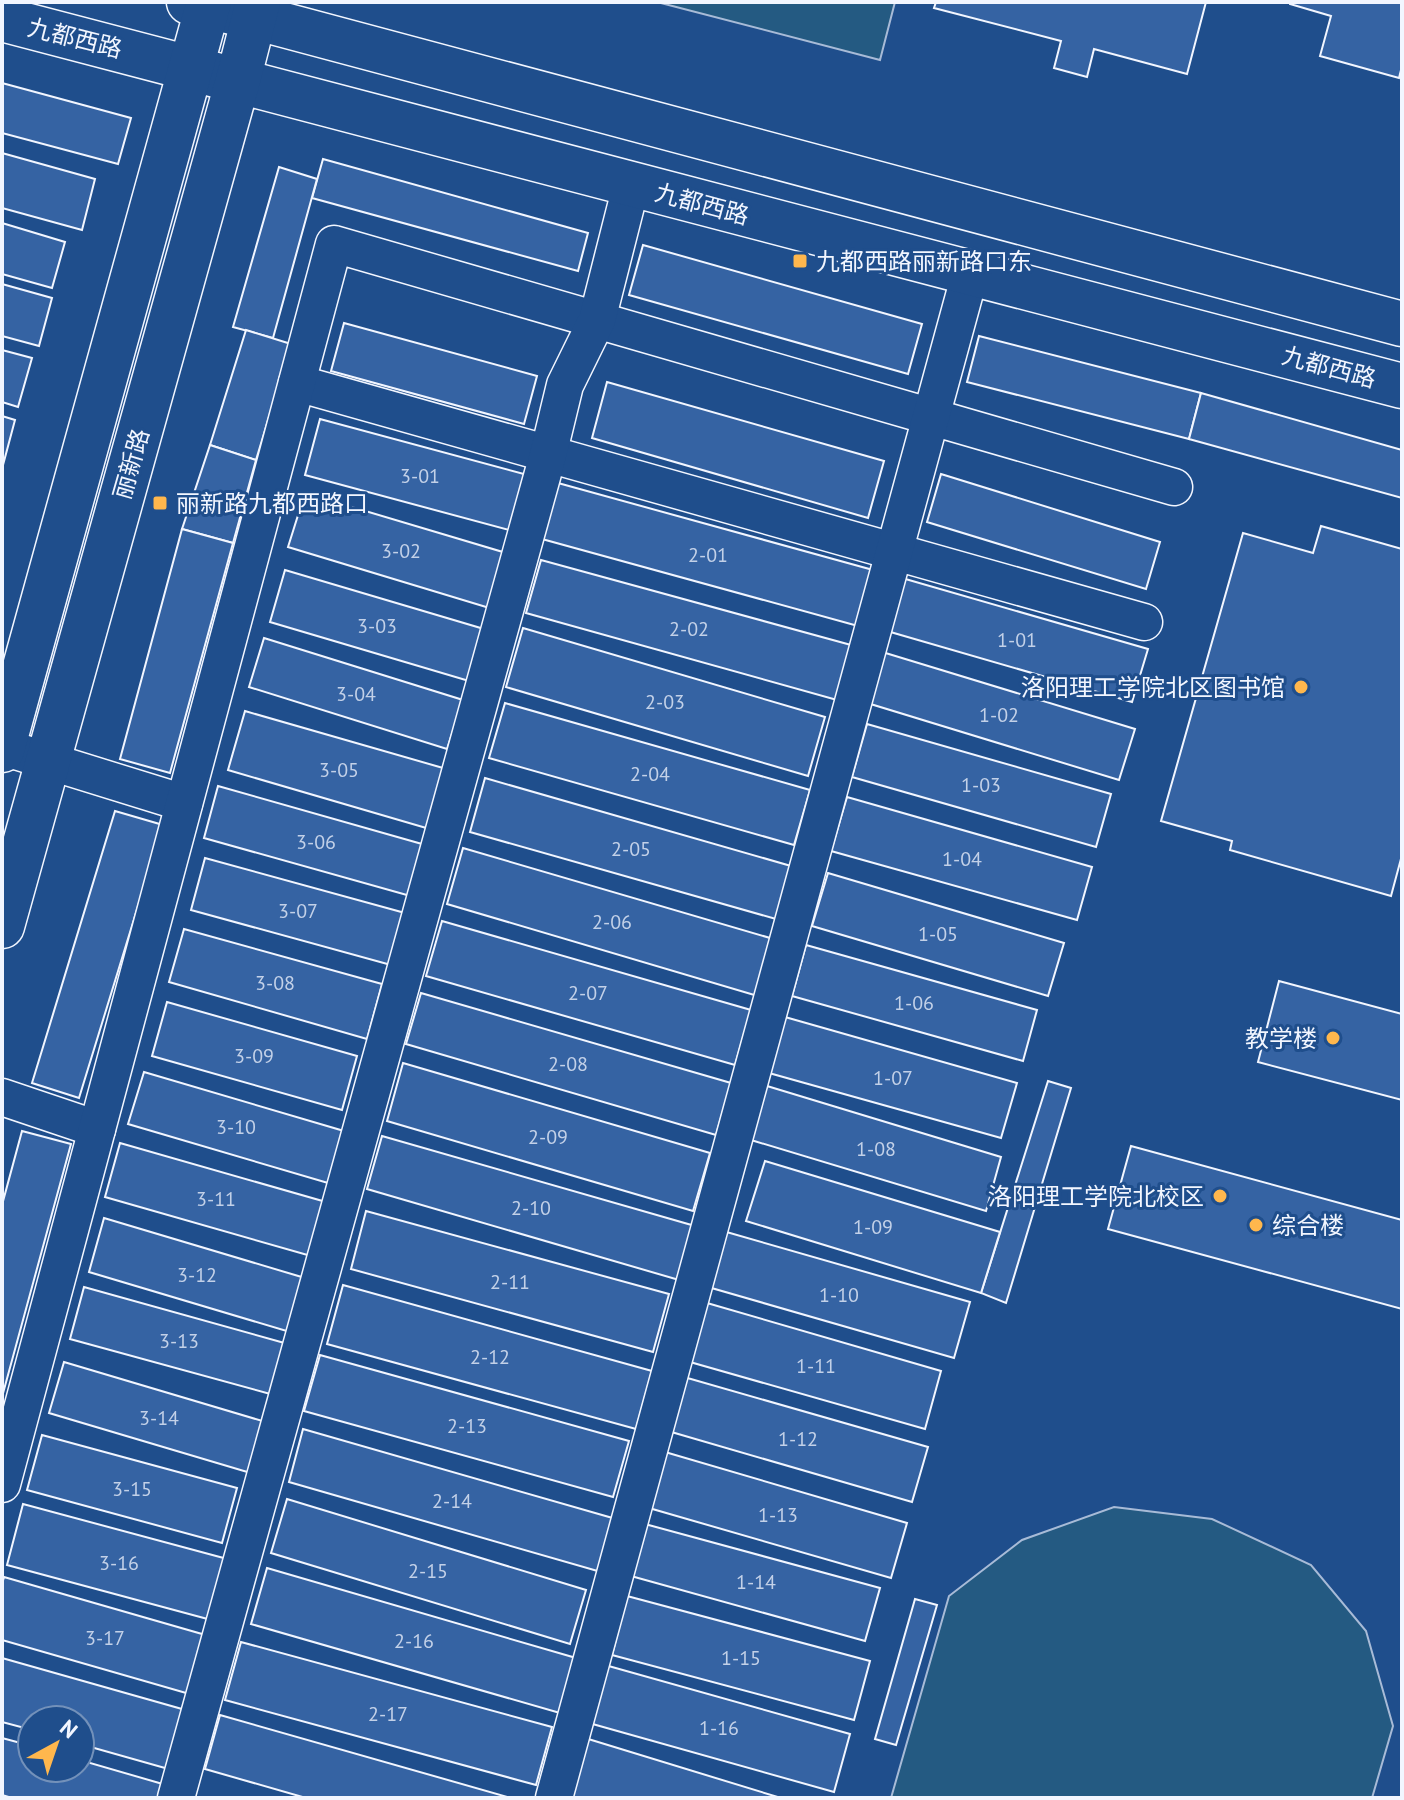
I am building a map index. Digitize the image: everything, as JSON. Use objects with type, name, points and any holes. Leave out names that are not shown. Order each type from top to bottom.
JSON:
[{"type":"main road","points":[[202,4],[256,10],[1402,324]]},
{"type":"main road","name":"丽新路","points":[[2,749],[192,68],[202,4]]},
{"type":"main road","name":"丽新路","points":[[2,926],[256,10]]},
{"type":"main road","name":"九都西路","points":[[2,19],[1402,386]]},
{"type":"street","points":[[176,1798],[565,385],[597,320],[631,186]]},
{"type":"street","points":[[2,1484],[7,1445],[97,1129],[334,244],[1174,487]]},
{"type":"street","points":[[554,1798],[970,274]]},
{"type":"street","points":[[297,383],[1144,622]]},
{"type":"street","points":[[2,749],[184,803]]},
{"type":"street","points":[[2,1097],[97,1129]]},
{"type":"shaded area","points":[[657,2],[895,2],[880,60]]},
{"type":"shaded area","points":[[1114,1507],[1212,1519],[1311,1565],[1366,1631],[1393,1726],[1372,1798],[891,1798],[949,1596],[1022,1540]]},
{"type":"building","points":[[936,2],[1206,2],[1187,74],[1094,49],[1087,77],[1054,68],[1061,41],[934,8]]},
{"type":"building","points":[[1290,2],[1402,2],[1402,66],[1399,78],[1320,56],[1331,16]]},
{"type":"building","points":[[2,83],[131,118],[118,164],[2,133]]},
{"type":"building","points":[[2,153],[95,179],[82,230],[2,208]]},
{"type":"building","points":[[323,159],[588,233],[578,271],[312,198]]},
{"type":"building","points":[[279,167],[317,179],[273,338],[233,327]]},
{"type":"building","points":[[2,223],[65,242],[52,288],[2,274]]},
{"type":"building","points":[[643,245],[922,324],[908,374],[629,295]]},
{"type":"building","points":[[2,284],[52,298],[39,346],[2,336]]},
{"type":"building","points":[[344,323],[537,376],[524,424],[331,371]]},
{"type":"building","points":[[246,330],[291,344],[256,460],[210,445]]},
{"type":"building","points":[[979,336],[1201,393],[1189,439],[967,382]]},
{"type":"building","points":[[2,350],[32,358],[18,407],[2,402]]},
{"type":"building","points":[[607,382],[884,461],[868,518],[592,438]]},
{"type":"building","points":[[1201,393],[1402,450],[1402,498],[1189,439]]},
{"type":"building","points":[[2,416],[15,420],[3,465],[2,464]]},
{"type":"building","points":[[320,419],[535,477],[520,533],[305,475]]},
{"type":"building","points":[[210,445],[256,460],[233,543],[182,529]]},
{"type":"building","points":[[941,474],[1160,542],[1146,589],[927,522]]},
{"type":"building","points":[[558,483],[873,570],[858,626],[542,539]]},
{"type":"building","points":[[305,493],[513,555],[496,610],[288,547]]},
{"type":"building","name":"洛阳理工学院北区图书馆","points":[[1321,526],[1402,549],[1402,855],[1391,896],[1230,850],[1232,841],[1161,821],[1243,533],[1313,553]]},
{"type":"building","points":[[182,529],[233,543],[170,773],[120,759]]},
{"type":"building","points":[[541,560],[851,645],[837,700],[526,613]]},
{"type":"building","points":[[285,570],[484,629],[469,681],[270,622]]},
{"type":"building","points":[[902,578],[1148,649],[1132,702],[887,631]]},
{"type":"building","points":[[523,628],[825,717],[808,776],[506,687]]},
{"type":"building","points":[[264,638],[463,700],[447,749],[249,687]]},
{"type":"building","points":[[879,651],[1135,729],[1119,780],[864,702]]},
{"type":"building","points":[[505,703],[810,790],[794,845],[489,758]]},
{"type":"building","points":[[245,711],[450,770],[433,830],[228,770]]},
{"type":"building","points":[[867,724],[1111,794],[1096,847],[852,777]]},
{"type":"building","points":[[485,778],[791,866],[776,919],[470,832]]},
{"type":"building","points":[[218,786],[429,846],[414,897],[204,838]]},
{"type":"building","points":[[847,797],[1092,867],[1077,920],[831,851]]},
{"type":"building","points":[[115,811],[163,825],[79,1098],[32,1083]]},
{"type":"building","points":[[463,848],[777,940],[761,997],[447,904]]},
{"type":"building","points":[[205,858],[405,913],[391,965],[191,910]]},
{"type":"building","points":[[828,873],[1064,943],[1048,996],[812,926]]},
{"type":"building","points":[[442,921],[751,1010],[735,1065],[426,976]]},
{"type":"building","points":[[184,929],[382,984],[367,1039],[169,982]]},
{"type":"building","points":[[806,945],[1037,1010],[1023,1061],[792,996]]},
{"type":"building","name":"教学楼","points":[[1279,981],[1402,1014],[1402,1100],[1258,1062]]},
{"type":"building","points":[[421,993],[731,1083],[716,1135],[406,1044]]},
{"type":"building","points":[[167,1002],[357,1056],[342,1110],[152,1056]]},
{"type":"building","points":[[785,1017],[1017,1083],[1001,1138],[769,1073]]},
{"type":"building","points":[[403,1063],[710,1153],[693,1211],[387,1121]]},
{"type":"building","points":[[144,1072],[344,1131],[328,1183],[128,1124]]},
{"type":"building","points":[[1048,1081],[1071,1088],[1006,1303],[981,1293]]},
{"type":"building","points":[[767,1086],[1001,1157],[986,1211],[751,1140]]},
{"type":"building","points":[[22,1131],[71,1144],[2,1397],[2,1205]]},
{"type":"building","points":[[382,1136],[695,1226],[679,1280],[367,1189]]},
{"type":"building","points":[[120,1143],[326,1202],[311,1256],[105,1197]]},
{"type":"building","name":"综合楼","points":[[1131,1146],[1402,1220],[1402,1309],[1108,1229]]},
{"type":"building","points":[[765,1161],[1000,1232],[981,1293],[746,1221]]},
{"type":"building","points":[[366,1211],[669,1294],[653,1352],[351,1269]]},
{"type":"building","points":[[104,1218],[305,1278],[290,1332],[89,1272]]},
{"type":"building","points":[[723,1231],[970,1302],[954,1358],[708,1287]]},
{"type":"building","points":[[343,1285],[652,1371],[636,1429],[327,1344]]},
{"type":"building","points":[[84,1287],[288,1344],[274,1395],[70,1339]]},
{"type":"building","points":[[707,1303],[941,1371],[925,1429],[690,1362]]},
{"type":"building","points":[[320,1355],[629,1441],[613,1497],[304,1411]]},
{"type":"building","points":[[64,1362],[269,1423],[254,1474],[49,1413]]},
{"type":"building","points":[[684,1377],[928,1447],[912,1502],[668,1431]]},
{"type":"building","points":[[303,1429],[616,1519],[601,1572],[289,1482]]},
{"type":"building","points":[[42,1435],[237,1488],[222,1543],[27,1490]]},
{"type":"building","points":[[665,1452],[907,1523],[891,1578],[649,1508]]},
{"type":"building","points":[[287,1499],[586,1590],[570,1644],[271,1553]]},
{"type":"building","points":[[23,1504],[231,1560],[215,1621],[7,1565]]},
{"type":"building","points":[[645,1524],[880,1588],[865,1641],[631,1576]]},
{"type":"building","points":[[267,1568],[576,1658],[560,1713],[251,1624]]},
{"type":"building","points":[[4,1577],[209,1636],[193,1695],[2,1640]]},
{"type":"building","points":[[627,1596],[870,1661],[854,1720],[612,1655]]},
{"type":"building","points":[[915,1599],[937,1605],[896,1745],[875,1739]]},
{"type":"building","points":[[241,1642],[552,1727],[536,1785],[225,1700]]},
{"type":"building","points":[[2,1658],[189,1711],[172,1770],[96,1749],[96,1704],[16,1704],[16,1726],[2,1722]]},
{"type":"building","points":[[605,1665],[850,1734],[834,1792],[589,1723]]},
{"type":"building","points":[[220,1715],[511,1798],[306,1798],[205,1769]]},
{"type":"building","points":[[2,1738],[16,1742],[16,1784],[96,1784],[96,1765],[173,1787],[170,1798],[12,1798],[2,1795]]},
{"type":"building","points":[[585,1738],[781,1798],[577,1798],[568,1795]]},
{"type":"place","name":"九都西路丽新路口东","points":[[800,261]]},
{"type":"place","name":"丽新路九都西路口","points":[[160,503]]},
{"type":"place","name":"洛阳理工学院北区图书馆","points":[[1301,687]]},
{"type":"place","name":"教学楼","points":[[1333,1038]]},
{"type":"place","name":"洛阳理工学院北校区","points":[[1220,1196]]},
{"type":"place","name":"综合楼","points":[[1256,1225]]}]
